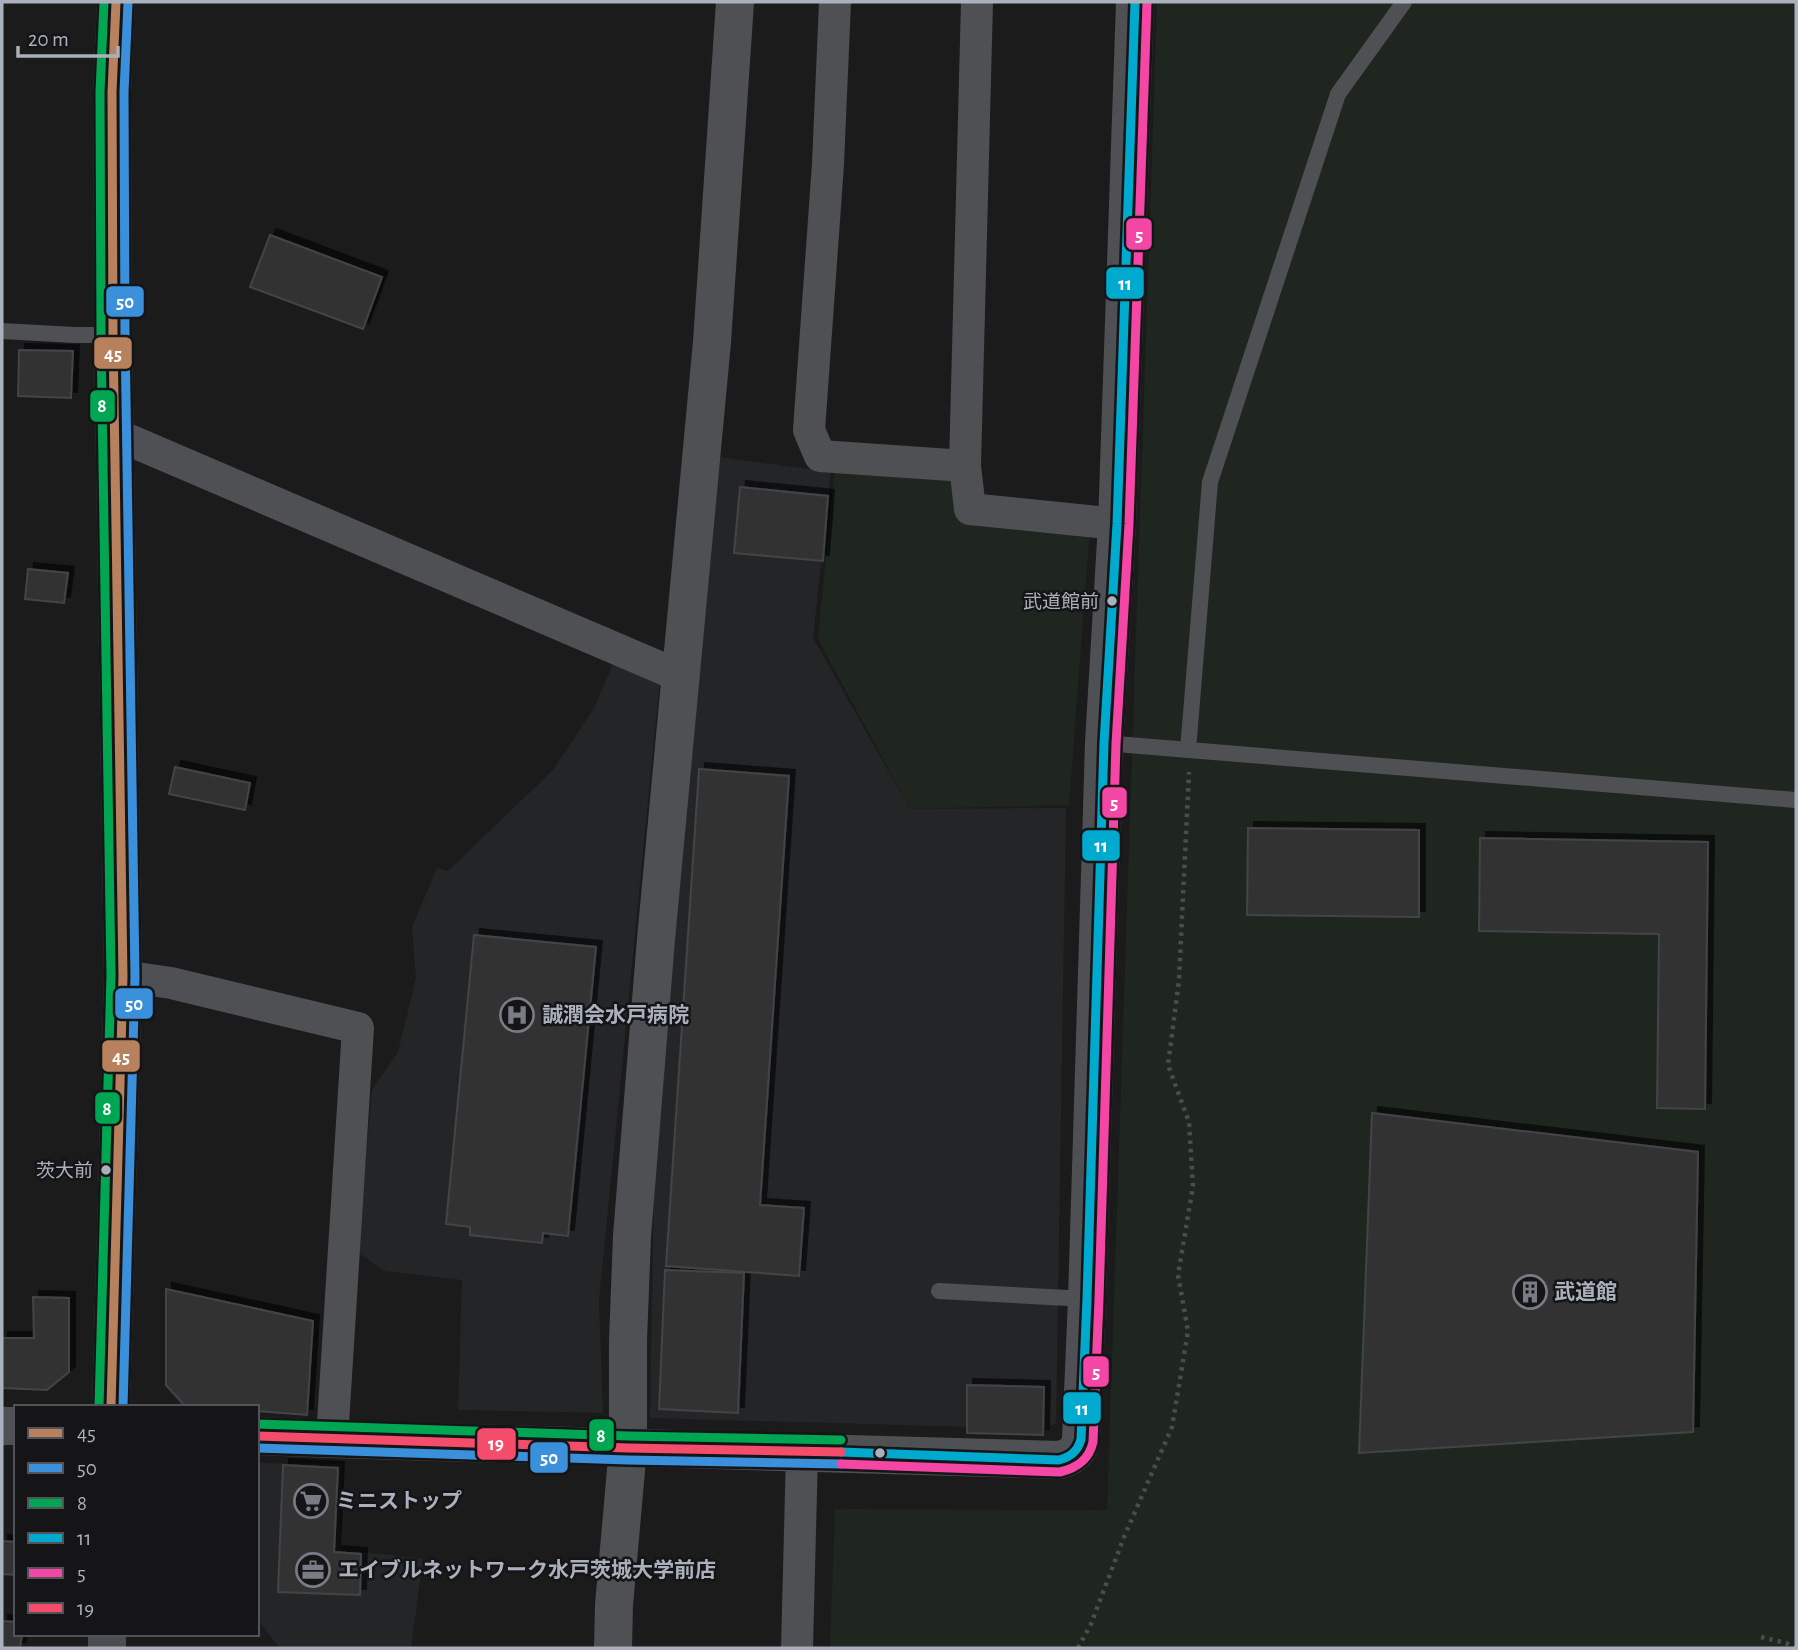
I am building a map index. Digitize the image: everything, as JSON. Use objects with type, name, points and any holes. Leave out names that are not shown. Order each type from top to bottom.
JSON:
[{"type":"highway","points":[[111,1405],[123,976],[113,335],[112,92],[116,2]]},
{"type":"street","points":[[612,1648],[628,1448],[632,1236],[680,676],[712,342],[735,2]]},
{"type":"street","points":[[835,2],[828,164],[809,430],[820,456],[965,466]]},
{"type":"street","points":[[977,2],[965,466],[970,509],[1117,524]]},
{"type":"street","points":[[259,1436],[1059,1460],[1073,1455],[1080,1446],[1104,743],[1117,524],[1135,2]]},
{"type":"street","points":[[115,434],[680,676]]},
{"type":"street","points":[[123,976],[171,983],[358,1028],[332,1439]]},
{"type":"street","points":[[797,1648],[802,1451]]},
{"type":"lane","points":[[1188,750],[1210,482],[1338,94],[1404,2]]},
{"type":"lane","points":[[2,331],[113,335]]},
{"type":"lane","points":[[1104,743],[1796,800]]},
{"type":"lane","points":[[939,1291],[1087,1299]]},
{"type":"path","points":[[1078,1648],[1091,1624],[1124,1537],[1172,1427],[1188,1331],[1178,1275],[1193,1186],[1189,1122],[1168,1065],[1179,980],[1189,779],[1188,750]]},
{"type":"path","points":[[1761,1637],[1786,1643],[1794,1648]]},
{"type":"shaded area","points":[[1157,2],[1796,2],[1796,1648],[830,1648],[835,1509],[1107,1510]]},
{"type":"shaded area","points":[[718,457],[831,472],[813,638],[910,809],[1066,808],[1056,1423],[1045,1429],[650,1418],[654,1179]]},
{"type":"shaded area","points":[[835,465],[958,472],[967,515],[1090,528],[1069,805],[910,809],[818,639]]},
{"type":"shaded area","name":"誠潤会水戸病院","points":[[615,659],[660,679],[599,1301],[603,1413],[458,1410],[462,1280],[385,1271],[357,1252],[372,1090],[398,1052],[416,978],[412,927],[437,868],[448,871],[553,770],[594,708]]},
{"type":"shaded area","points":[[259,1463],[342,1464],[340,1549],[423,1559],[411,1648],[280,1648],[259,1622]]},
{"type":"building","points":[[270,235],[382,277],[363,329],[250,287]]},
{"type":"building","points":[[19,350],[73,351],[71,398],[18,396]]},
{"type":"building","points":[[740,487],[828,496],[823,561],[734,553]]},
{"type":"building","points":[[28,569],[68,573],[64,603],[25,599]]},
{"type":"building","points":[[175,767],[250,783],[245,810],[169,794]]},
{"type":"building","points":[[699,769],[789,776],[760,1205],[804,1208],[799,1276],[666,1266]]},
{"type":"building","points":[[1248,828],[1419,830],[1419,917],[1247,915]]},
{"type":"building","points":[[1480,838],[1708,842],[1705,1109],[1657,1108],[1659,934],[1479,931]]},
{"type":"building","points":[[474,935],[596,947],[568,1236],[543,1233],[542,1243],[470,1235],[470,1227],[446,1224]]},
{"type":"building","name":"武道館","points":[[1372,1113],[1698,1152],[1693,1432],[1359,1453]]},
{"type":"building","points":[[665,1270],[744,1273],[738,1413],[659,1409]]},
{"type":"building","points":[[166,1289],[313,1321],[307,1415],[259,1411],[259,1405],[184,1405],[166,1385]]},
{"type":"building","points":[[33,1297],[69,1298],[69,1372],[47,1390],[2,1388],[2,1338],[34,1338]]},
{"type":"building","points":[[967,1385],[1044,1387],[1043,1435],[967,1433]]},
{"type":"building","points":[[283,1465],[338,1468],[334,1552],[361,1554],[360,1595],[278,1592]]},
{"type":"building","points":[[2,1541],[14,1542],[14,1575],[2,1574]]},
{"type":"building","points":[[2,1621],[14,1622],[14,1636],[22,1636],[20,1648],[2,1648]]},
{"type":"transit line","name":"8","points":[[99,1405],[111,976],[101,335],[100,92],[104,2]]},
{"type":"transit line","name":"45","points":[[111,1405],[123,976],[113,335],[112,92],[116,2]]},
{"type":"transit line","name":"11","points":[[841,1452],[1059,1460],[1073,1453],[1081,1439],[1104,743],[1117,524],[1135,2]]},
{"type":"transit line","name":"5","points":[[841,1464],[1060,1472],[1081,1462],[1089,1454],[1093,1442],[1116,744],[1129,524],[1147,2]]},
{"type":"transit line","name":"50","points":[[123,1405],[135,976],[125,335],[124,92],[128,3]]},
{"type":"transit line","name":"8","points":[[259,1424],[841,1440]]},
{"type":"transit line","name":"19","points":[[259,1436],[841,1452]]},
{"type":"transit line","name":"50","points":[[259,1448],[841,1464]]},
{"type":"place","name":"武道館前","points":[[1112,601]]},
{"type":"place","name":"誠潤会水戸病院","points":[[517,1015]]},
{"type":"place","name":"茨大前","points":[[106,1170]]},
{"type":"place","name":"武道館","points":[[1530,1292]]},
{"type":"place","name":"ミニストップ","points":[[311,1501]]},
{"type":"place","name":"エイブルネットワーク水戸茨城大学前店","points":[[313,1570]]}]
